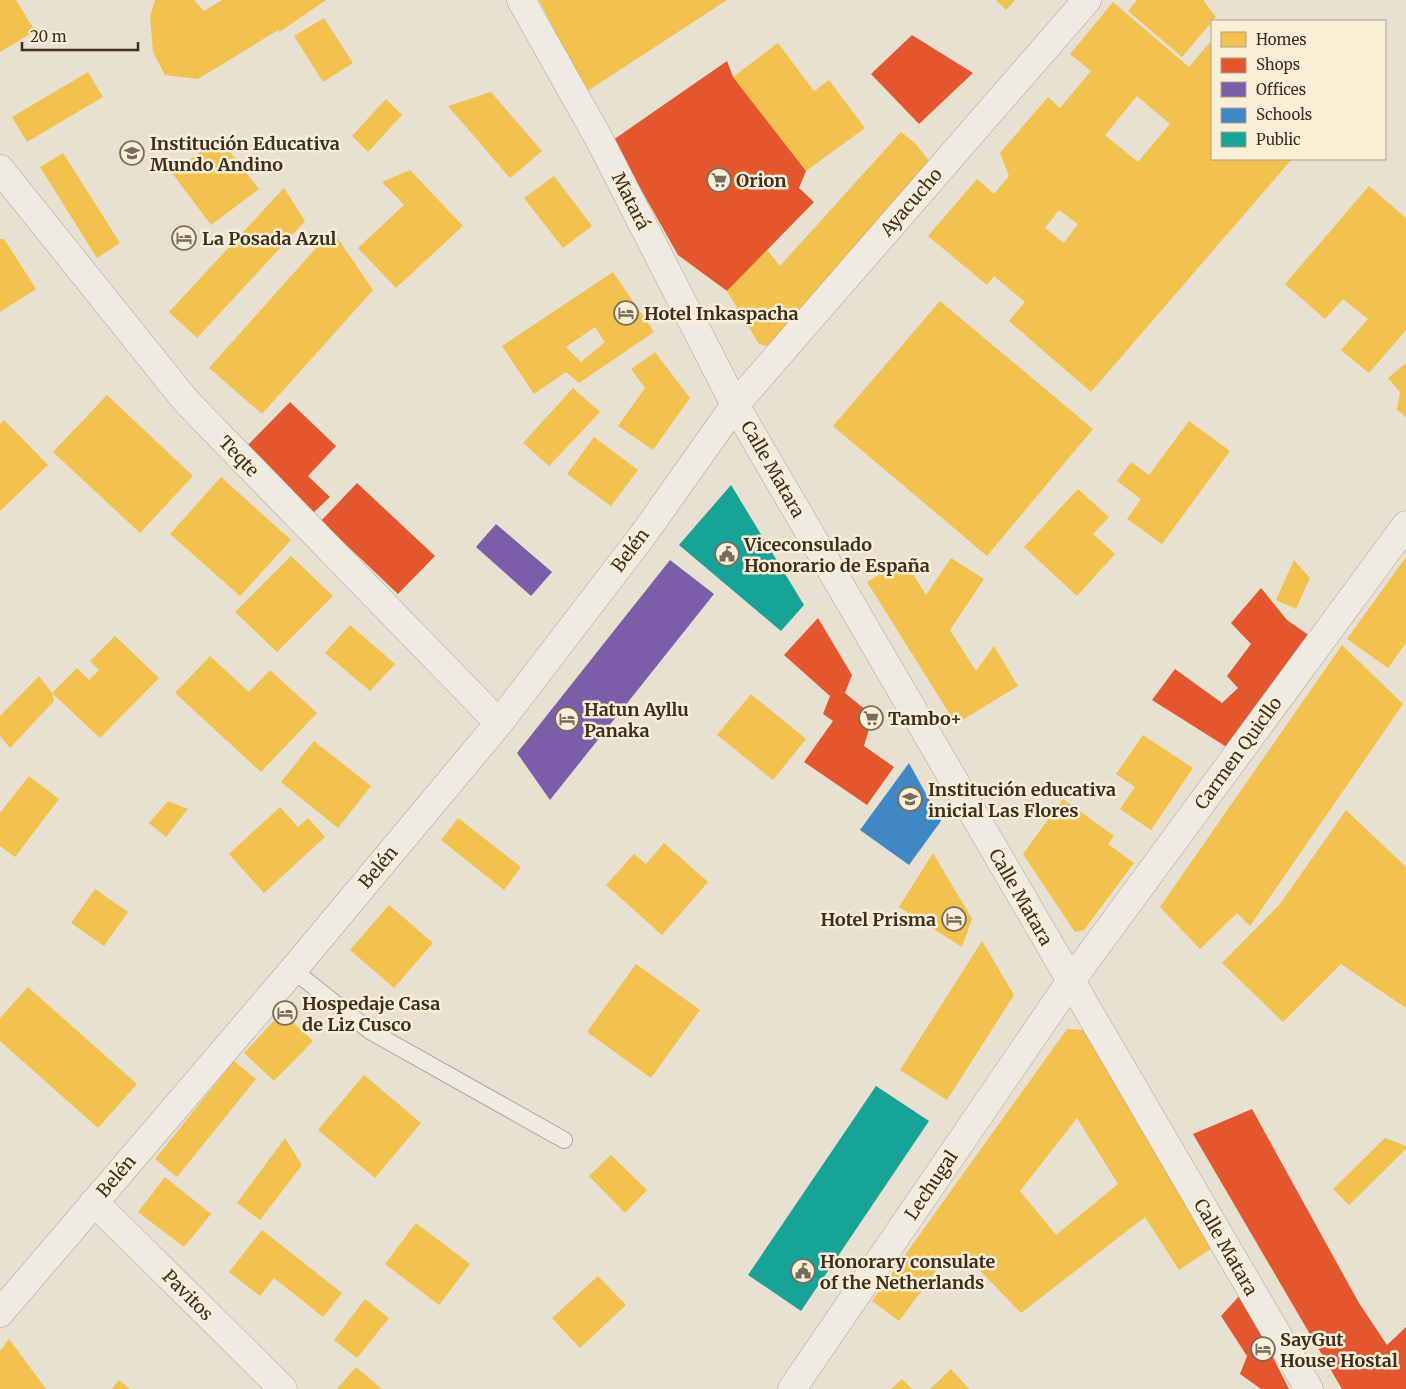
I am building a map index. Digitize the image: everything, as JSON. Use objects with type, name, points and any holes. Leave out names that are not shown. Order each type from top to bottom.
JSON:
[{"type":"street","name":"Matará","points":[[521,0],[598,137],[735,405]]},
{"type":"street","name":"Ayacucho","points":[[735,405],[1087,0]]},
{"type":"street","name":"Teqte","points":[[4,187],[186,401],[499,723]]},
{"type":"street","name":"Belén","points":[[0,1313],[293,970],[499,723],[643,535],[735,405]]},
{"type":"street","name":"Calle Matara","points":[[735,405],[1309,1389]]},
{"type":"street","name":"Carmen Quicllo","points":[[1070,982],[1406,525]]},
{"type":"street","name":"Lechugal","points":[[792,1389],[1070,982]]},
{"type":"street","name":"Pavitos","points":[[94,1202],[283,1389]]},
{"type":"lane","points":[[293,970],[370,1031],[564,1140]]},
{"type":"building: Homes","points":[[0,0],[16,0],[35,31],[0,52]]},
{"type":"building: Homes","points":[[155,0],[194,0],[204,11],[222,0],[326,0],[278,33],[280,29],[198,79],[165,75],[153,52],[150,17]]},
{"type":"building: Homes","points":[[539,0],[727,0],[586,92]]},
{"type":"building: Homes","points":[[996,0],[1015,0],[1006,10]]},
{"type":"building: Homes","points":[[1137,0],[1203,0],[1216,17],[1211,20],[1211,23],[1182,57],[1128,11]]},
{"type":"building: Homes","points":[[1113,2],[1189,67],[1211,41],[1211,160],[1291,160],[1091,392],[1009,321],[1025,302],[994,276],[987,285],[928,236],[977,179],[994,194],[1009,176],[1000,153],[1048,97],[1060,108],[1091,71],[1070,54]],"holes":[[[1137,96],[1170,124],[1138,162],[1105,135]],[[1059,210],[1078,224],[1064,243],[1045,228]]]},
{"type":"building: Homes","points":[[324,18],[353,63],[323,82],[294,36]]},
{"type":"building: Homes","points":[[778,43],[814,91],[829,80],[865,128],[806,171],[733,77]]},
{"type":"building: Homes","points":[[88,72],[103,97],[27,142],[12,117]]},
{"type":"building: Homes","points":[[491,92],[542,151],[510,178],[448,106]]},
{"type":"building: Homes","points":[[386,99],[402,115],[368,152],[352,136]]},
{"type":"building: Homes","points":[[901,132],[915,143],[933,166],[778,348],[759,344],[727,291],[767,250],[780,266]]},
{"type":"building: Homes","points":[[219,138],[259,189],[211,225],[172,173]]},
{"type":"building: Homes","points":[[63,153],[120,243],[97,258],[40,167]]},
{"type":"building: Homes","points":[[410,170],[463,226],[396,288],[358,248],[404,205],[382,182]]},
{"type":"building: Homes","points":[[554,176],[592,226],[563,248],[524,198]]},
{"type":"building: Homes","points":[[1369,186],[1406,218],[1406,330],[1369,373],[1341,350],[1368,319],[1343,299],[1325,319],[1285,284]]},
{"type":"building: Homes","points":[[284,188],[305,221],[197,338],[169,312]]},
{"type":"building: Homes","points":[[332,230],[373,290],[262,414],[209,368]]},
{"type":"building: Homes","points":[[0,239],[4,239],[36,289],[0,312]]},
{"type":"building: Homes","points":[[613,272],[654,332],[579,383],[566,372],[534,394],[502,346]],"holes":[[[595,327],[605,342],[581,362],[566,347]]]},
{"type":"building: Homes","points":[[940,301],[1093,429],[987,556],[833,426]]},
{"type":"building: Homes","points":[[655,352],[690,398],[653,450],[618,426],[645,388],[631,369]]},
{"type":"building: Homes","points":[[1406,363],[1406,417],[1397,410],[1400,392],[1388,378]]},
{"type":"building: Homes","points":[[573,388],[600,412],[549,466],[523,443]]},
{"type":"building: Homes","points":[[107,395],[193,476],[140,533],[53,452]]},
{"type":"building: Homes","points":[[4,420],[48,465],[0,511],[0,425]]},
{"type":"building: Homes","points":[[1189,421],[1230,451],[1162,544],[1127,519],[1141,499],[1117,481],[1131,462],[1149,475]]},
{"type":"building: Homes","points":[[594,437],[638,470],[611,506],[567,474]]},
{"type":"building: Homes","points":[[221,477],[291,540],[240,596],[170,534]]},
{"type":"building: Homes","points":[[1078,489],[1109,517],[1093,534],[1115,554],[1077,596],[1024,547]]},
{"type":"building: Homes","points":[[291,556],[333,596],[277,652],[235,612]]},
{"type":"building: Homes","points":[[1406,557],[1406,643],[1388,668],[1347,639]]},
{"type":"building: Homes","points":[[951,558],[984,579],[950,630],[976,671],[994,646],[1018,686],[956,724],[867,582],[904,560],[926,595]]},
{"type":"building: Homes","points":[[1294,560],[1310,578],[1296,609],[1276,600]]},
{"type":"building: Homes","points":[[350,625],[395,664],[370,691],[325,653]]},
{"type":"building: Homes","points":[[115,636],[159,678],[100,738],[52,693],[77,668],[89,680],[99,670],[90,661]]},
{"type":"building: Homes","points":[[1342,645],[1403,704],[1250,926],[1237,913],[1200,949],[1160,907]]},
{"type":"building: Homes","points":[[210,656],[249,692],[270,670],[317,713],[261,772],[175,693]]},
{"type":"building: Homes","points":[[39,676],[52,693],[54,701],[10,748],[0,736],[0,716]]},
{"type":"building: Homes","points":[[751,694],[806,739],[773,780],[717,735]]},
{"type":"building: Homes","points":[[1143,735],[1193,768],[1151,830],[1120,809],[1135,787],[1116,774]]},
{"type":"building: Homes","points":[[314,741],[371,786],[338,828],[281,782]]},
{"type":"building: Homes","points":[[29,776],[59,799],[15,857],[0,846],[0,813]]},
{"type":"building: Homes","points":[[1063,799],[1114,836],[1108,844],[1134,863],[1084,930],[1075,932],[1023,854]]},
{"type":"building: Homes","points":[[168,801],[188,809],[166,837],[149,823]]},
{"type":"building: Homes","points":[[280,807],[298,827],[308,818],[325,837],[264,893],[229,854]]},
{"type":"building: Homes","points":[[1346,810],[1406,867],[1406,1008],[1341,964],[1283,1022],[1222,963],[1280,904]]},
{"type":"building: Homes","points":[[458,818],[521,867],[504,890],[441,840]]},
{"type":"building: Homes","points":[[664,843],[708,882],[662,935],[606,885],[634,854],[646,864]]},
{"type":"building: Homes","points":[[933,853],[972,919],[962,947],[899,907]]},
{"type":"building: Homes","points":[[95,889],[128,912],[104,946],[71,923]]},
{"type":"building: Homes","points":[[389,905],[433,943],[394,988],[350,950]]},
{"type":"building: Homes","points":[[982,941],[1014,995],[947,1100],[900,1070]]},
{"type":"building: Homes","points":[[636,964],[700,1010],[651,1078],[587,1032]]},
{"type":"building: Homes","points":[[28,987],[137,1084],[98,1128],[0,1041],[0,1018]]},
{"type":"building: Homes","points":[[282,1012],[313,1041],[274,1081],[244,1053]]},
{"type":"building: Homes","points":[[1067,1029],[1087,1030],[1215,1246],[1179,1270],[1145,1217],[1021,1313],[966,1256],[946,1258],[899,1321],[872,1301]],"holes":[[[1077,1118],[1118,1184],[1056,1235],[1020,1191]]]},
{"type":"building: Homes","points":[[234,1061],[256,1079],[177,1177],[155,1159]]},
{"type":"building: Homes","points":[[364,1075],[421,1123],[375,1178],[318,1130]]},
{"type":"building: Homes","points":[[285,1138],[302,1165],[260,1220],[237,1203]]},
{"type":"building: Homes","points":[[1385,1138],[1406,1146],[1406,1149],[1349,1205],[1333,1189]]},
{"type":"building: Homes","points":[[611,1155],[647,1190],[625,1213],[589,1176]]},
{"type":"building: Homes","points":[[165,1177],[211,1214],[184,1247],[138,1212]]},
{"type":"building: Homes","points":[[416,1223],[470,1264],[439,1305],[385,1264]]},
{"type":"building: Homes","points":[[262,1230],[342,1293],[323,1317],[274,1278],[260,1296],[229,1272]]},
{"type":"building: Homes","points":[[598,1276],[626,1305],[580,1348],[552,1318]]},
{"type":"building: Homes","points":[[365,1299],[389,1318],[357,1358],[334,1340]]},
{"type":"building: Homes","points":[[9,1339],[46,1389],[0,1389],[0,1351]]},
{"type":"building: Homes","points":[[356,1367],[382,1389],[337,1389]]},
{"type":"building: Homes","points":[[951,1369],[969,1389],[930,1389]]},
{"type":"building: Homes","points":[[902,1379],[912,1389],[891,1389]]},
{"type":"building: Homes","points":[[119,1380],[130,1389],[112,1389]]},
{"type":"building: Shops","points":[[912,35],[973,73],[919,124],[871,74]]},
{"type":"building: Shops","name":"Orion","points":[[727,61],[733,77],[806,171],[799,188],[814,202],[727,291],[678,255],[613,140]]},
{"type":"building: Shops","points":[[290,402],[336,446],[308,476],[330,497],[313,513],[246,447]]},
{"type":"building: Shops","points":[[357,483],[435,556],[398,594],[321,521]]},
{"type":"building: Shops","points":[[1261,588],[1287,620],[1310,636],[1233,751],[1152,700],[1175,669],[1222,703],[1238,688],[1227,676],[1251,644],[1231,623]]},
{"type":"building: Shops","points":[[818,618],[852,675],[845,693],[873,716],[864,746],[894,767],[867,805],[804,762],[833,721],[823,714],[830,696],[784,655]]},
{"type":"building: Shops","points":[[1252,1109],[1359,1303],[1387,1345],[1406,1327],[1406,1389],[1342,1389],[1193,1134]]},
{"type":"building: Shops","points":[[1241,1294],[1289,1389],[1261,1389],[1240,1374],[1247,1356],[1221,1316]]},
{"type":"building: Offices","points":[[496,524],[552,572],[531,596],[476,547]]},
{"type":"building: Offices","points":[[670,560],[714,594],[550,800],[517,753]]},
{"type":"building: Schools","points":[[909,763],[941,821],[909,865],[860,830]]},
{"type":"building: Public","points":[[731,485],[804,605],[781,631],[679,545]]},
{"type":"building: Public","points":[[876,1086],[929,1121],[801,1311],[748,1275]]},
{"type":"place","name":"Institución Educativa Mundo Andino","points":[[132,153]]},
{"type":"place","name":"Orion","points":[[719,180]]},
{"type":"place","name":"La Posada Azul","points":[[184,238]]},
{"type":"place","name":"Hotel Inkaspacha","points":[[626,313]]},
{"type":"place","name":"Viceconsulado Honorario de España","points":[[727,554]]},
{"type":"place","name":"Tambo+","points":[[871,718]]},
{"type":"place","name":"Hatun Ayllu Panaka","points":[[567,719]]},
{"type":"place","name":"Institución educativa inicial Las Flores","points":[[910,799]]},
{"type":"place","name":"Hotel Prisma","points":[[954,919]]},
{"type":"place","name":"Hospedaje Casa de Liz Cusco","points":[[285,1013]]},
{"type":"place","name":"Honorary consulate of the Netherlands","points":[[803,1271]]},
{"type":"place","name":"SayGut House Hostal","points":[[1263,1349]]}]
